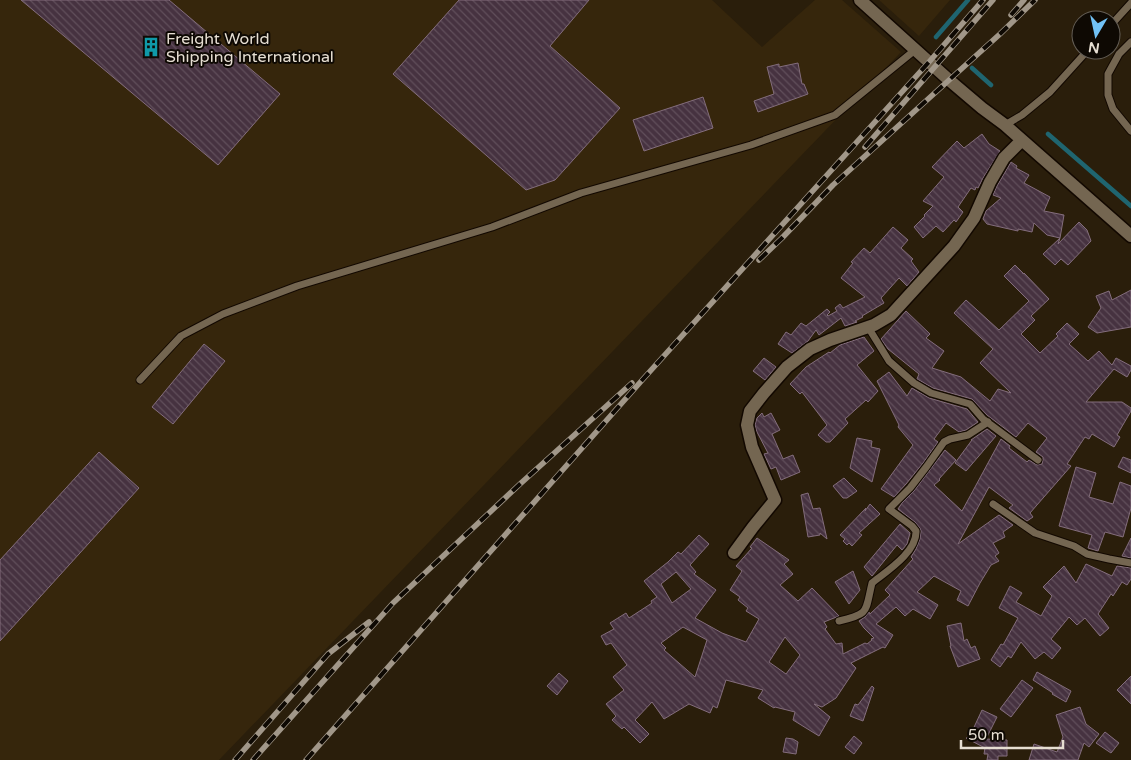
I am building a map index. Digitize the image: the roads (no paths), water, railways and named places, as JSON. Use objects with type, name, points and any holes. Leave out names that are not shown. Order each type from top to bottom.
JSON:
[{"type":"street","points":[[860,0],[915,50],[982,108],[1005,125],[1131,236]]},
{"type":"street","points":[[734,554],[753,527],[776,500],[752,447],[747,425],[750,411],[788,367],[810,349],[874,325],[891,315],[954,246],[974,218],[990,182],[1004,158],[1022,140]]},
{"type":"lane","points":[[1121,14],[1131,3]]},
{"type":"lane","points":[[1131,42],[1119,54],[1108,74],[1108,95],[1113,109],[1131,131]]},
{"type":"lane","points":[[140,380],[182,336],[223,314],[297,286],[492,227],[581,193],[751,144],[834,115],[915,50]]},
{"type":"lane","points":[[1005,125],[1022,115],[1050,92],[1079,60]]},
{"type":"lane","points":[[868,327],[889,361],[914,382],[931,392],[970,404],[988,422],[1038,460]]},
{"type":"lane","points":[[839,621],[857,617],[863,613],[867,606],[872,583],[895,565],[912,546],[916,537],[916,531],[889,509],[910,488],[944,442],[968,435],[988,422]]},
{"type":"lane","points":[[993,504],[1035,533],[1074,546],[1087,554],[1131,563]]},
{"type":"waterway","points":[[936,37],[968,0]]},
{"type":"waterway","points":[[972,68],[991,85]]},
{"type":"waterway","points":[[1048,134],[1131,206]]},
{"type":"railway","points":[[306,760],[644,378],[983,0]]},
{"type":"railway","points":[[865,147],[993,0]]},
{"type":"railway","points":[[1011,15],[1024,0]]},
{"type":"railway","points":[[759,260],[833,185],[1035,0]]},
{"type":"railway","points":[[253,760],[393,603],[520,484],[632,383]]},
{"type":"railway","points":[[235,760],[328,654],[369,622]]},
{"type":"place","name":"Freight World Shipping International","points":[[151,47]]}]
